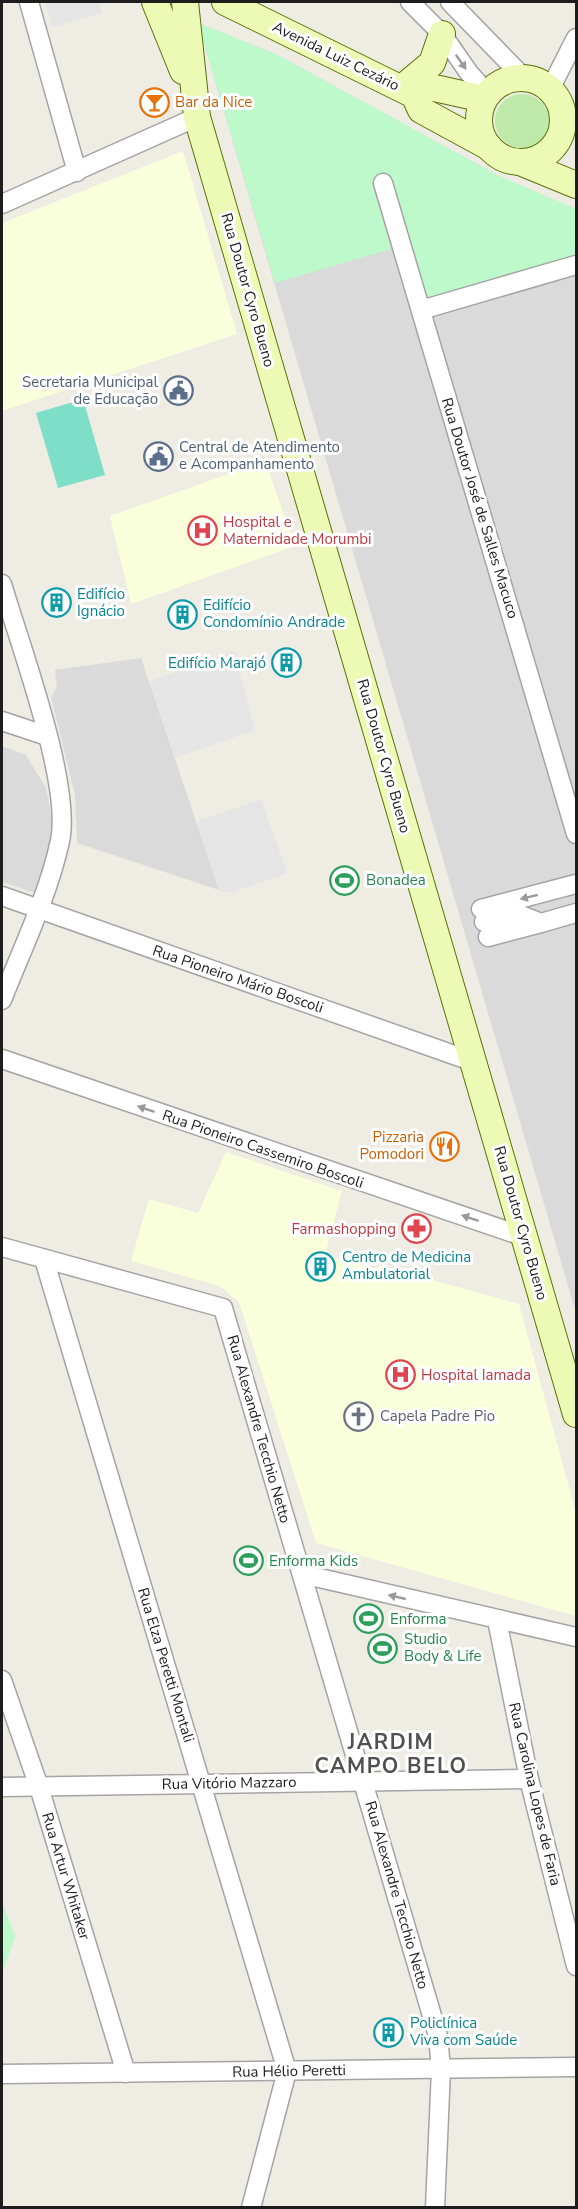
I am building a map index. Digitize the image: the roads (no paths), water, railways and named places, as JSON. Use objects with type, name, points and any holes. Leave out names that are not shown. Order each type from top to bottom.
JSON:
[{"type":"street","points":[[29,2],[76,172]]},
{"type":"street","name":"Rua Doutor Cyro Bueno","points":[[155,2],[196,107],[576,1414]]},
{"type":"street","name":"Rua Doutor Cyro Bueno","points":[[185,2],[196,107]]},
{"type":"street","name":"Avenida Luiz Cezário","points":[[225,2],[408,92],[421,110],[489,147]]},
{"type":"street","points":[[410,2],[442,34],[486,96]]},
{"type":"street","points":[[450,2],[524,78]]},
{"type":"street","points":[[408,92],[432,63],[442,34]]},
{"type":"street","points":[[550,89],[576,38]]},
{"type":"street","points":[[520,162],[540,157],[555,145],[570,120],[550,89],[538,81],[524,78],[511,79],[486,96],[479,118],[481,135],[489,147],[504,158],[520,162],[576,185]]},
{"type":"street","name":"Avenida Luiz Cezário","points":[[408,92],[430,87],[486,96]]},
{"type":"street","points":[[2,204],[76,172],[196,107]]},
{"type":"street","name":"Rua Doutor José de Salles Macuco","points":[[383,183],[576,834]]},
{"type":"street","points":[[421,310],[576,265]]},
{"type":"street","points":[[2,585],[47,736],[60,807],[60,840],[37,909],[2,1000]]},
{"type":"street","points":[[2,721],[47,736]]},
{"type":"street","points":[[576,884],[484,923],[516,913],[541,923],[576,913]]},
{"type":"street","name":"Rua Pioneiro Mário Boscoli","points":[[2,896],[474,1062]]},
{"type":"street","name":"Rua Pioneiro Cassemiro Boscoli","points":[[2,1059],[525,1237]]},
{"type":"street","points":[[2,1248],[44,1259]]},
{"type":"street","name":"Rua Alexandre Tecchio Netto","points":[[44,1259],[223,1308],[438,2036],[441,2069],[435,2208]]},
{"type":"street","name":"Rua Elza Peretti Montali","points":[[44,1259],[287,2071]]},
{"type":"street","points":[[302,1574],[576,1637]]},
{"type":"street","name":"Rua Carolina Lopes de Faria","points":[[497,1620],[529,1779],[576,1966]]},
{"type":"street","name":"Rua Artur Whitaker","points":[[2,1680],[39,1787],[126,2073]]},
{"type":"street","name":"Rua Vitório Mazzaro","points":[[2,1787],[529,1779]]},
{"type":"street","name":"Rua Hélio Peretti","points":[[2,2074],[576,2067]]},
{"type":"street","points":[[251,2208],[287,2071]]},
{"type":"place","name":"Bar da Nice","points":[[154,102]]},
{"type":"place","name":"Secretaria Municipal de Educação","points":[[179,391]]},
{"type":"place","name":"Central de Atendimento e Acompanhamento","points":[[158,456]]},
{"type":"place","name":"Hospital e Maternidade Morumbi","points":[[202,531]]},
{"type":"place","name":"Edifício Ignácio","points":[[56,603]]},
{"type":"place","name":"Edifício Condomínio Andrade","points":[[182,614]]},
{"type":"place","name":"Edifício Marajó","points":[[287,663]]},
{"type":"place","name":"Bonadea","points":[[345,880]]},
{"type":"place","name":"Pizzaria Pomodori","points":[[445,1146]]},
{"type":"place","name":"Farmashopping","points":[[417,1229]]},
{"type":"place","name":"Centro de Medicina Ambulatorial","points":[[321,1266]]},
{"type":"place","name":"Hospital Iamada","points":[[400,1375]]},
{"type":"place","name":"Capela Padre Pio","points":[[359,1416]]},
{"type":"place","name":"Enforma Kids","points":[[248,1561]]},
{"type":"place","name":"Enforma","points":[[369,1619]]},
{"type":"place","name":"Studio Body & Life","points":[[383,1648]]},
{"type":"place","name":"Policlínica Viva com Saúde","points":[[389,2032]]},
{"type":"district","name":"JARDIM CAMPO BELO","points":[[391,1754]]}]
